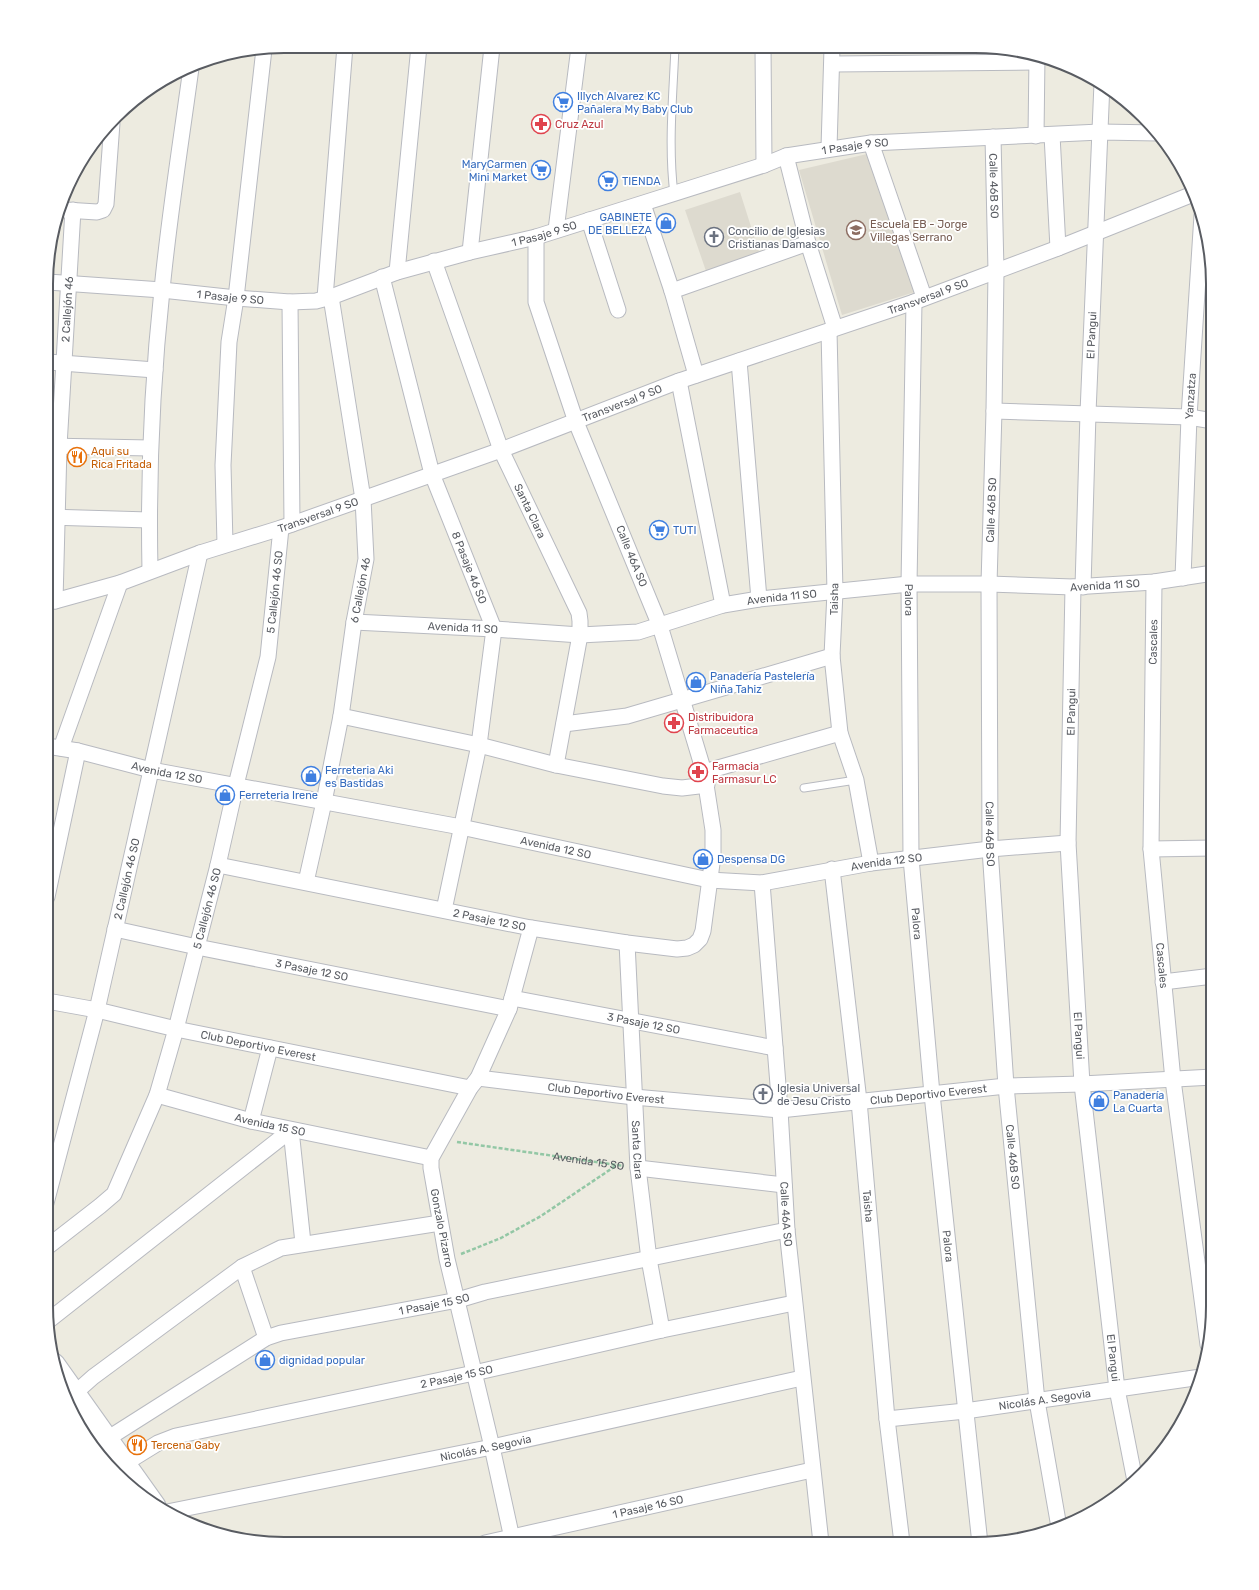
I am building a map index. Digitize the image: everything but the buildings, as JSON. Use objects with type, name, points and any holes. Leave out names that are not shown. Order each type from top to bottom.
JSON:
[{"type":"street","points":[[328,297],[345,53]]},
{"type":"street","points":[[396,272],[418,53]]},
{"type":"street","points":[[470,252],[491,53]]},
{"type":"street","points":[[556,230],[578,53]]},
{"type":"street","points":[[763,53],[764,165]]},
{"type":"street","points":[[829,148],[832,53]]},
{"type":"street","points":[[224,544],[223,465],[228,350],[236,298],[263,54]]},
{"type":"street","points":[[833,64],[1028,59]]},
{"type":"street","points":[[1036,61],[1036,136]]},
{"type":"street","points":[[150,571],[150,448],[155,370],[162,290],[190,73]]},
{"type":"street","name":"El Pangui","points":[[1102,91],[1088,413],[1078,587],[1068,843],[1082,1084],[1117,1389],[1134,1473]]},
{"type":"street","points":[[68,210],[97,212],[103,210],[106,204],[111,131]]},
{"type":"street","name":"1 Pasaje 9 SO","points":[[53,282],[162,290],[290,302],[316,301],[396,272],[470,252],[536,237],[644,204],[764,165],[786,156],[829,148],[870,143],[1100,132],[1150,133]]},
{"type":"street","points":[[1052,135],[1058,248]]},
{"type":"street","name":"Calle 46B SO","points":[[993,138],[996,271],[989,584],[990,849],[1006,1086],[1037,1401],[1058,1522]]},
{"type":"street","name":"Palora","points":[[870,143],[919,299],[909,584],[911,858],[932,1094],[979,1537]]},
{"type":"street","name":"Taisha","points":[[786,156],[832,330],[834,592],[832,656],[840,733],[856,780],[871,863]]},
{"type":"street","name":"Transversal 9 SO","points":[[53,600],[120,583],[224,544],[286,526],[501,450],[679,381],[832,330],[996,271],[1188,196]]},
{"type":"street","points":[[644,204],[672,290],[696,376]]},
{"type":"street","name":"2 Callejón 46","points":[[53,446],[64,363],[68,284],[68,210]]},
{"type":"street","points":[[589,220],[618,310]]},
{"type":"street","name":"Yanzatza","points":[[1183,578],[1189,417],[1201,234]]},
{"type":"street","name":"Calle 46A SO","points":[[536,237],[536,302],[576,422],[660,626],[683,698],[706,779],[713,830],[713,856],[709,880]]},
{"type":"street","points":[[672,290],[808,243]]},
{"type":"street","name":"Santa Clara","points":[[434,261],[501,450],[578,613],[580,621],[580,635],[556,765]]},
{"type":"street","name":"8 Pasaje 46 SO","points":[[382,277],[432,474],[494,629],[479,745],[444,910]]},
{"type":"street","name":"6 Callejón 46","points":[[306,882],[341,716],[354,622],[366,559],[363,499],[328,297]]},
{"type":"street","name":"5 Callejón 46 SO","points":[[53,1243],[114,1194],[157,1095],[176,1029],[218,865],[268,656],[286,526],[290,302]]},
{"type":"street","points":[[739,361],[760,599]]},
{"type":"street","points":[[53,362],[155,370]]},
{"type":"street","points":[[679,381],[723,605]]},
{"type":"street","points":[[994,411],[1189,417],[1206,420]]},
{"type":"street","points":[[53,446],[150,448]]},
{"type":"street","points":[[53,517],[149,520]]},
{"type":"street","name":"2 Callejón 46 SO","points":[[53,1177],[97,1010],[200,553]]},
{"type":"street","name":"Avenida 11 SO","points":[[354,622],[580,635],[638,632],[723,605],[760,599],[909,584],[989,584],[1078,587],[1154,582],[1206,574]]},
{"type":"street","name":"Cascales","points":[[1154,582],[1151,849],[1172,1080],[1205,1326]]},
{"type":"street","points":[[54,747],[120,583]]},
{"type":"street","points":[[564,724],[626,716],[683,698],[832,656]]},
{"type":"street","points":[[341,716],[479,745],[556,765],[663,786],[682,788],[840,733]]},
{"type":"street","name":"Avenida 12 SO","points":[[54,747],[78,751],[151,770],[461,827],[709,880],[762,883],[871,863],[990,849],[1068,843]]},
{"type":"street","points":[[53,869],[78,751]]},
{"type":"street","points":[[1151,849],[1206,848]]},
{"type":"street","name":"2 Pasaje 12 SO","points":[[218,865],[532,928],[627,943],[678,949],[694,945],[700,939],[703,931],[709,880]]},
{"type":"street","name":"Taisha","points":[[832,869],[859,1101],[887,1419],[901,1537]]},
{"type":"street","name":"Calle 46A SO","points":[[762,883],[780,1110],[787,1230],[820,1537]]},
{"type":"street","points":[[431,1158],[474,1083],[511,1004],[532,928]]},
{"type":"street","name":"3 Pasaje 12 SO","points":[[115,929],[197,947],[511,1004],[630,1020],[775,1048]]},
{"type":"street","name":"Santa Clara","points":[[627,943],[638,1168],[649,1259],[662,1330]]},
{"type":"street","points":[[1163,982],[1206,977]]},
{"type":"street","name":"Club Deportivo Everest","points":[[53,1002],[97,1010],[176,1029],[270,1048],[474,1083],[780,1110],[1006,1086],[1082,1084],[1206,1078]]},
{"type":"street","points":[[251,1121],[270,1048]]},
{"type":"street","name":"Avenida 15 SO","points":[[157,1095],[251,1121],[431,1158]]},
{"type":"street","points":[[291,1130],[303,1243]]},
{"type":"street","points":[[53,1317],[291,1130]]},
{"type":"street","name":"Gonzalo Pizarro","points":[[431,1158],[431,1168],[447,1259],[458,1300],[511,1537]]},
{"type":"street","name":"Avenida 15 SO","points":[[638,1168],[784,1185]]},
{"type":"street","points":[[64,1378],[94,1377],[242,1267],[281,1248],[303,1243],[440,1223]]},
{"type":"street","name":"1 Pasaje 15 SO","points":[[111,1451],[266,1338],[281,1333],[458,1300],[485,1292],[787,1230]]},
{"type":"street","points":[[242,1267],[266,1338]]},
{"type":"street","name":"2 Pasaje 15 SO","points":[[111,1451],[158,1443],[176,1436],[474,1373],[662,1330],[794,1303]]},
{"type":"street","name":"Nicolás A. Segovia","points":[[176,1510],[492,1448],[802,1378]]},
{"type":"street","name":"Nicolás A. Segovia","points":[[887,1419],[965,1411],[1195,1378]]},
{"type":"street","points":[[65,1381],[111,1451],[138,1485]]},
{"type":"street","name":"1 Pasaje 16 SO","points":[[525,1537],[812,1470]]},
{"type":"lane","points":[[674,194],[671,147],[675,53]]},
{"type":"lane","points":[[804,788],[856,780]]},
{"type":"path","name":"Avenida 15 SO","points":[[441,1140],[638,1168]]},
{"type":"path","points":[[447,1259],[501,1238],[542,1216],[617,1165]]},
{"type":"shaded area","name":"Escuela EB - Jorge Villegas Serrano","points":[[867,154],[918,291],[842,315],[799,170]]},
{"type":"shaded area","points":[[740,192],[760,255],[707,274],[685,210]]},
{"type":"place","name":"Illych Alvarez KC Pañalera My Baby Club","points":[[563,102]]},
{"type":"place","name":"Cruz Azul","points":[[541,124]]},
{"type":"place","name":"MaryCarmen Mini Market","points":[[541,170]]},
{"type":"place","name":"TIENDA","points":[[608,181]]},
{"type":"place","name":"GABINETE DE BELLEZA","points":[[666,223]]},
{"type":"place","name":"Escuela EB - Jorge Villegas Serrano","points":[[856,230]]},
{"type":"place","name":"Concilio de Iglesias Cristianas Damasco","points":[[714,237]]},
{"type":"place","name":"Aqui su Rica Fritada","points":[[77,457]]},
{"type":"place","name":"TUTI","points":[[659,530]]},
{"type":"place","name":"Panadería Pastelería Niña Tahiz","points":[[696,682]]},
{"type":"place","name":"Distribuidora Farmaceutica","points":[[674,723]]},
{"type":"place","name":"Farmacia Farmasur LC","points":[[698,772]]},
{"type":"place","name":"Ferreteria Aki es Bastidas","points":[[311,776]]},
{"type":"place","name":"Ferreteria Irene","points":[[225,795]]},
{"type":"place","name":"Despensa DG","points":[[703,859]]},
{"type":"place","name":"Iglesia Universal de Jesu Cristo","points":[[763,1094]]},
{"type":"place","name":"Panadería La Cuarta","points":[[1099,1101]]},
{"type":"place","name":"dignidad popular","points":[[265,1360]]},
{"type":"place","name":"Tercena Gaby","points":[[137,1445]]}]
